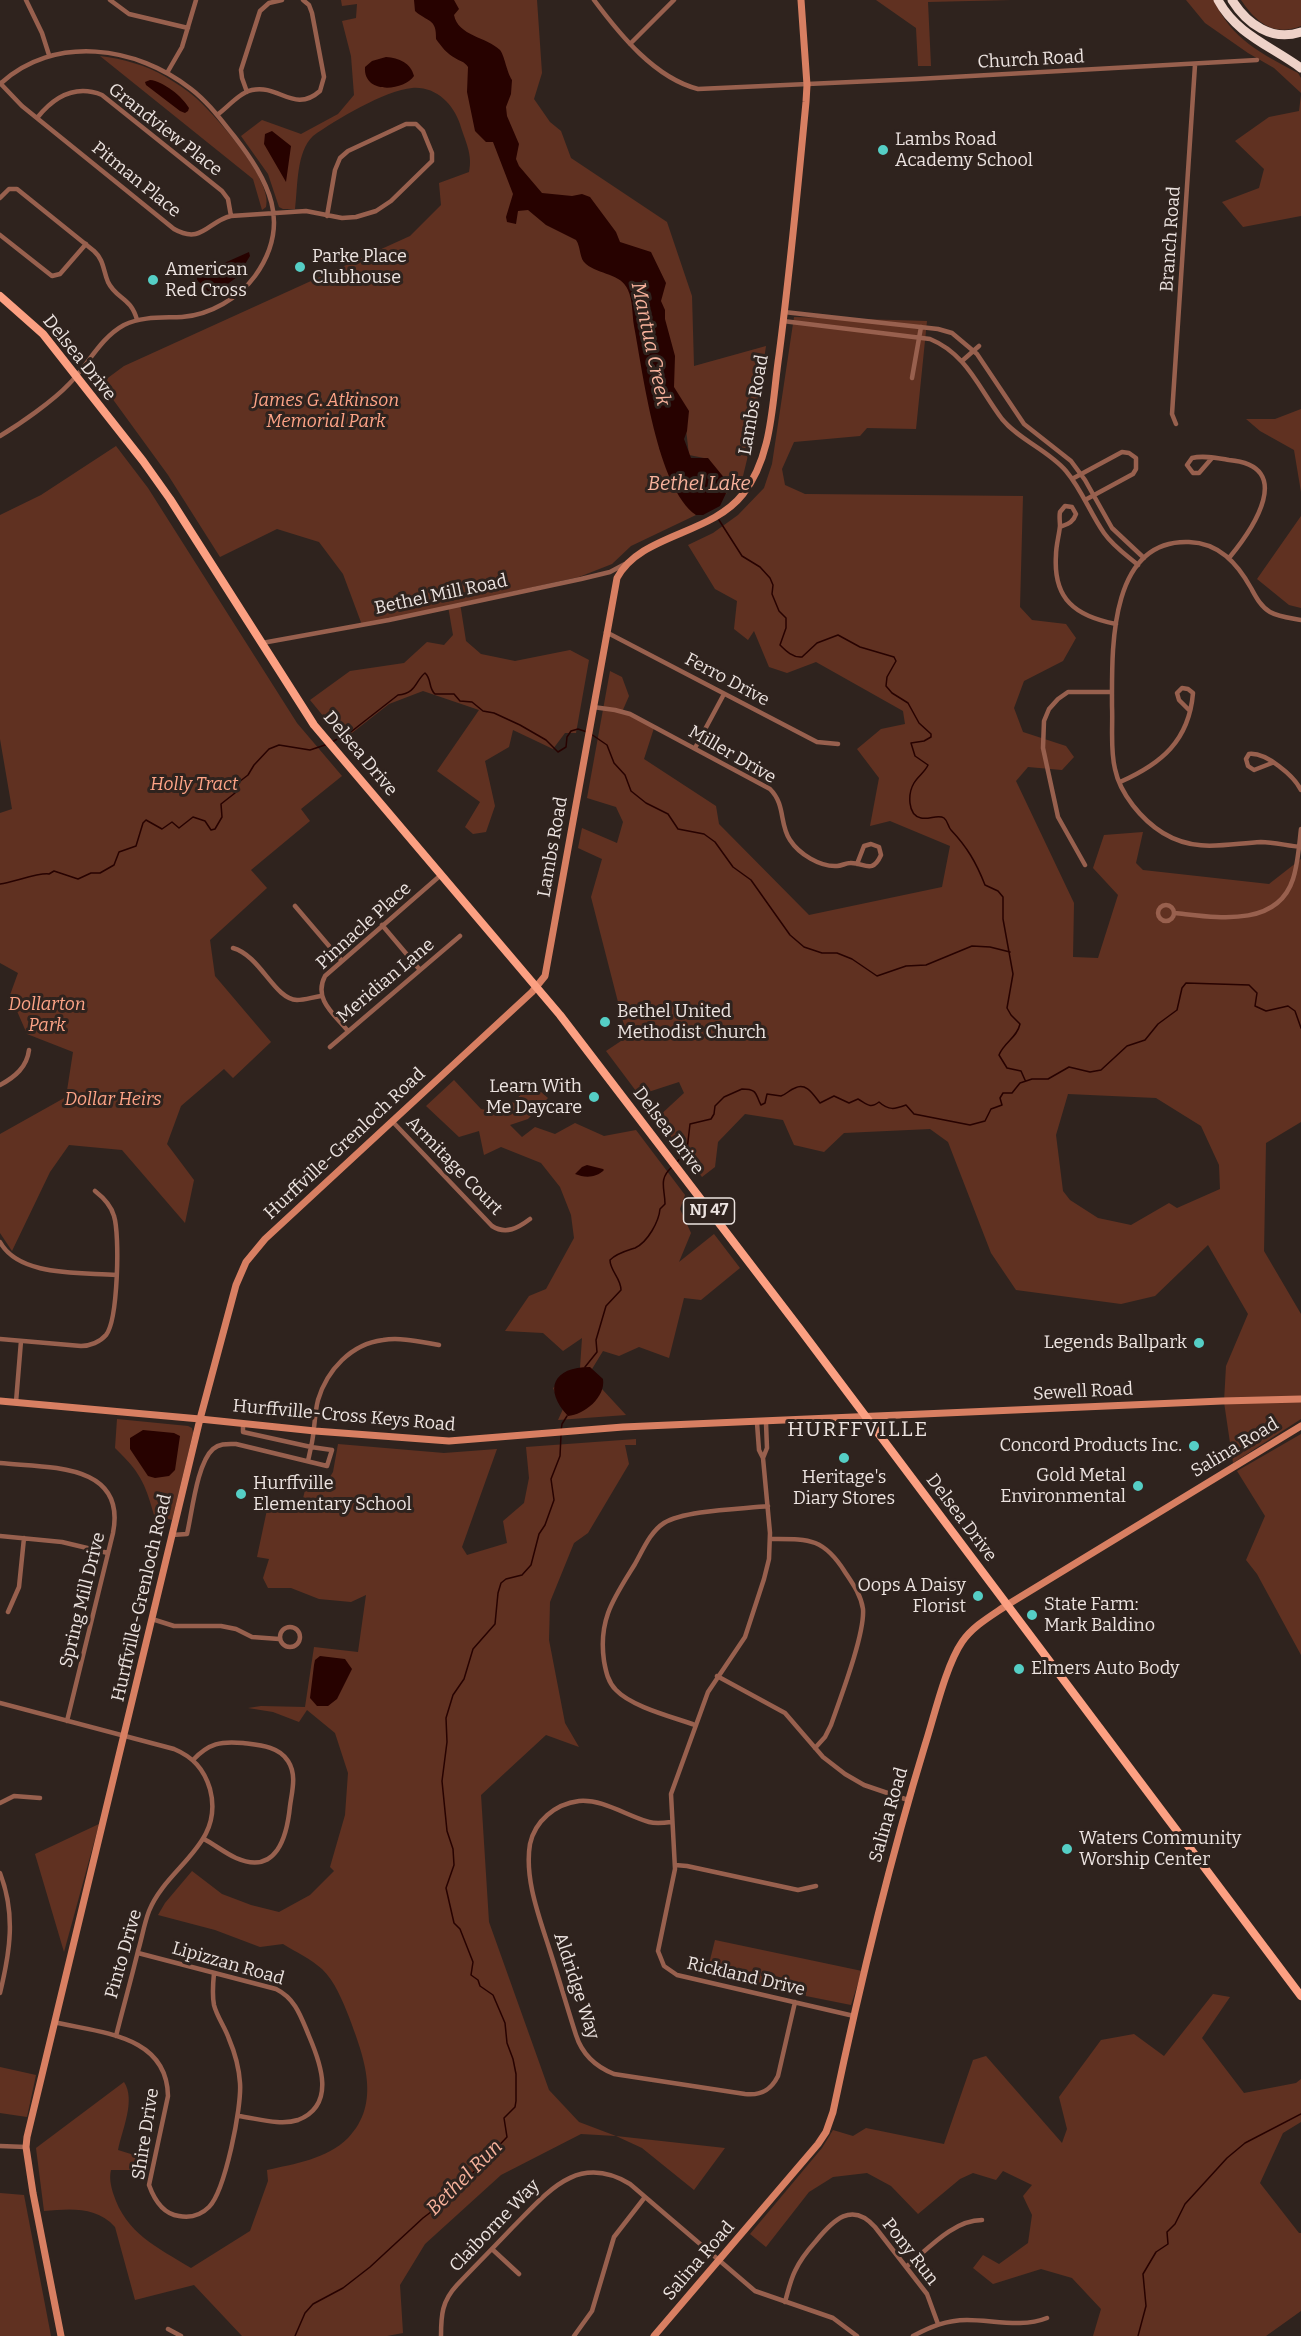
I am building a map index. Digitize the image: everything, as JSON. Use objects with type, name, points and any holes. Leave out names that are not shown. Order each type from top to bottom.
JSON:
[{"type":"highway","points":[[1218,0],[1229,18],[1239,28],[1301,68]]},
{"type":"highway","points":[[1232,0],[1248,19],[1264,30],[1282,35],[1301,32]]},
{"type":"main road","name":"Lambs Road","points":[[538,986],[545,976],[614,585],[625,564],[654,546],[720,516],[741,497],[762,456],[769,428],[783,321],[807,85],[801,0]]},
{"type":"main road","name":"Delsea Drive","points":[[0,296],[38,329],[142,461],[170,500],[260,644],[314,724],[538,986],[866,1416],[1301,1996]]},
{"type":"main road","name":"Hurffville-Grenloch Road","points":[[61,2336],[26,2147],[31,2117],[200,1419],[236,1286],[246,1262],[271,1232],[538,986]]},
{"type":"main road","name":"Sewell Road","points":[[866,1416],[1301,1399]]},
{"type":"main road","name":"Hurffville-Cross Keys Road","points":[[0,1401],[315,1431],[449,1441],[626,1427],[766,1423],[866,1416]]},
{"type":"main road","name":"Salina Road","points":[[654,2336],[826,2132],[833,2112],[888,1869],[958,1647],[974,1628],[1007,1605],[1301,1426]]},
{"type":"street","points":[[26,0],[44,35],[49,55]]},
{"type":"street","points":[[110,0],[132,15],[188,27]]},
{"type":"street","points":[[167,73],[182,47],[196,0]]},
{"type":"street","points":[[247,92],[242,81],[241,70],[259,13],[267,4],[282,0]]},
{"type":"street","points":[[217,115],[247,92],[266,90],[301,100],[322,89],[324,77],[312,13],[309,5],[303,0]]},
{"type":"street","points":[[594,0],[630,44],[672,79],[698,89],[807,85]]},
{"type":"street","points":[[630,44],[674,0]]},
{"type":"street","points":[[0,84],[22,68],[49,55],[74,51],[106,52],[138,60],[167,73],[193,90],[217,115],[260,171],[270,193],[273,213],[272,236],[267,255],[253,278],[237,295],[199,314],[149,318],[122,327],[109,336],[62,391],[0,436]]},
{"type":"street","name":"Church Road","points":[[807,85],[1257,60]]},
{"type":"street","name":"Branch Road","points":[[1176,424],[1172,414],[1195,65]]},
{"type":"street","name":"Pitman Place","points":[[0,84],[20,104],[177,231],[188,235],[198,234],[220,219],[231,216],[306,211],[327,216],[356,217],[376,211],[391,201],[428,167],[433,155],[421,129],[416,124],[406,124],[344,154],[335,170],[327,216]]},
{"type":"street","name":"Grandview Place","points":[[37,118],[51,102],[62,95],[92,92],[102,95],[222,191],[229,202],[231,216]]},
{"type":"street","points":[[0,198],[9,189],[17,189],[100,256],[109,283],[132,305],[137,321]]},
{"type":"street","points":[[0,235],[52,276],[60,274],[86,244]]},
{"type":"street","points":[[784,312],[921,327],[952,333],[974,350],[1024,424],[1071,461],[1112,528],[1144,558]]},
{"type":"street","points":[[783,321],[938,342],[963,361],[1004,421],[1063,468],[1109,539],[1138,565]]},
{"type":"street","points":[[912,378],[921,327]]},
{"type":"street","points":[[963,361],[979,346]]},
{"type":"street","points":[[1034,445],[1040,437]]},
{"type":"street","points":[[1047,455],[1053,447]]},
{"type":"street","points":[[1072,479],[1122,452],[1129,453],[1136,458],[1136,470],[1132,474],[1085,500]]},
{"type":"street","points":[[1212,458],[1196,474],[1187,465],[1193,457],[1212,458],[1243,461],[1250,464],[1261,475],[1265,490],[1262,507],[1253,527],[1229,558]]},
{"type":"street","points":[[1060,527],[1072,522],[1075,518],[1076,514],[1072,507],[1061,508],[1055,565],[1061,593],[1081,613],[1098,621],[1116,624]]},
{"type":"street","points":[[1300,847],[1264,842],[1209,847],[1165,835],[1143,816],[1120,782],[1115,770],[1112,667],[1116,624],[1123,590],[1144,558],[1165,545],[1188,542],[1213,547],[1236,564],[1264,608],[1278,616],[1301,620]]},
{"type":"street","name":"Bethel Mill Road","points":[[260,644],[389,620],[580,579],[610,572],[625,564]]},
{"type":"street","name":"Ferro Drive","points":[[606,632],[817,742],[838,744]]},
{"type":"street","points":[[1120,782],[1161,760],[1179,739],[1190,711],[1193,693],[1188,688],[1182,688],[1177,693],[1179,700],[1190,711]]},
{"type":"street","points":[[1085,865],[1068,839],[1058,817],[1043,748],[1044,721],[1049,709],[1068,692],[1112,692]]},
{"type":"street","points":[[695,748],[724,694]]},
{"type":"street","name":"Miller Drive","points":[[593,707],[630,714],[770,789],[781,805],[789,838],[801,852],[824,865],[837,866],[851,862],[864,867],[876,864],[881,855],[879,848],[871,844],[864,846],[857,864]]},
{"type":"street","points":[[1272,763],[1254,770],[1248,766],[1246,759],[1249,754],[1253,753],[1272,763],[1292,777],[1301,790]]},
{"type":"street","points":[[1175,913],[1240,918],[1268,909],[1289,888],[1300,847],[1301,829]]},
{"type":"street","name":"Pinnacle Place","points":[[348,1031],[321,996],[321,984],[325,976],[442,874]]},
{"type":"street","points":[[295,906],[341,960]]},
{"type":"street","points":[[382,925],[420,970]]},
{"type":"street","name":"Meridian Lane","points":[[330,1047],[460,936]]},
{"type":"street","points":[[233,948],[248,954],[286,996],[298,1000],[321,996]]},
{"type":"street","points":[[0,1085],[21,1070],[27,1060],[29,1050]]},
{"type":"street","name":"Armitage Court","points":[[392,1121],[492,1226],[504,1231],[510,1230],[530,1219]]},
{"type":"street","points":[[0,1339],[81,1346],[90,1345],[106,1334],[111,1323],[118,1244],[115,1219],[109,1204],[94,1191]]},
{"type":"street","points":[[0,1242],[12,1257],[32,1266],[116,1275]]},
{"type":"street","points":[[308,1461],[315,1431],[317,1403],[323,1386],[340,1362],[353,1350],[384,1340],[439,1345]]},
{"type":"street","points":[[16,1402],[21,1341]]},
{"type":"street","name":"Rickland Drive","points":[[757,1423],[759,1450],[763,1458],[770,1539],[766,1572],[747,1632],[708,1692],[672,1789],[671,1822],[675,1865],[658,1944],[660,1958],[666,1969],[677,1976],[854,2016]]},
{"type":"street","name":"Rickland Drive","points":[[763,1458],[767,1448],[766,1423]]},
{"type":"street","points":[[236,1444],[243,1432],[243,1424]]},
{"type":"street","points":[[172,1535],[187,1534],[203,1464],[208,1455],[219,1445],[236,1444],[327,1466],[332,1450],[243,1432]]},
{"type":"street","name":"Spring Mill Drive","points":[[0,1463],[78,1472],[90,1476],[100,1483],[110,1497],[115,1514],[108,1553],[67,1721]]},
{"type":"street","points":[[695,1725],[634,1702],[615,1689],[606,1674],[603,1654],[602,1636],[606,1614],[652,1535],[664,1523],[686,1516],[768,1506]]},
{"type":"street","points":[[0,1536],[62,1542],[108,1553]]},
{"type":"street","points":[[8,1612],[20,1582],[24,1538]]},
{"type":"street","points":[[770,1539],[803,1539],[829,1551],[855,1587],[862,1607],[861,1630],[831,1725],[825,1737],[815,1748]]},
{"type":"street","points":[[152,1619],[174,1626],[221,1626],[236,1629],[252,1637],[279,1639]]},
{"type":"street","points":[[286,1628],[293,1628],[300,1635],[299,1642],[291,1648],[282,1645],[279,1639],[281,1632],[286,1628]]},
{"type":"street","points":[[717,1676],[784,1713],[834,1767],[860,1783],[908,1800]]},
{"type":"street","points":[[0,1703],[174,1749],[193,1760],[213,1744],[239,1743],[273,1749],[288,1760],[293,1780],[287,1831],[283,1842],[273,1855],[266,1859],[247,1861],[204,1839]]},
{"type":"street","name":"Pinto Drive","points":[[116,2036],[152,1905],[204,1839],[210,1828],[212,1798],[203,1772],[193,1760]]},
{"type":"street","points":[[0,1803],[14,1796],[40,1798]]},
{"type":"street","name":"Aldridge Way","points":[[671,1822],[650,1822],[600,1803],[577,1802],[563,1805],[548,1814],[532,1837],[530,1861],[537,1908],[577,2038],[584,2052],[595,2064],[614,2074],[756,2095],[769,2088],[778,2076],[795,2002]]},
{"type":"street","points":[[675,1865],[798,1890],[816,1886]]},
{"type":"street","points":[[0,1873],[8,1900],[11,1934],[0,1993]]},
{"type":"street","name":"Lipizzan Road","points":[[138,1953],[276,1989],[288,1996],[315,2049],[323,2076],[318,2103],[306,2116],[297,2120],[278,2122],[238,2116]]},
{"type":"street","name":"Shire Drive","points":[[54,2022],[116,2036],[144,2046],[161,2065],[168,2084],[166,2108],[149,2185],[153,2195],[169,2213],[190,2217],[210,2206],[222,2180],[238,2116],[240,2092],[238,2069],[229,2038],[214,2006],[214,1973]]},
{"type":"street","points":[[0,2146],[26,2147]]},
{"type":"street","name":"Claiborne Way","points":[[441,2336],[441,2310],[447,2298],[492,2249],[550,2189],[570,2177],[593,2172],[613,2176],[630,2184],[755,2290],[833,2318],[857,2336]]},
{"type":"street","points":[[573,2336],[592,2311],[614,2237],[645,2197]]},
{"type":"street","name":"Pony Run","points":[[785,2302],[800,2262],[828,2225],[842,2216],[852,2214],[867,2220],[906,2267],[927,2294],[938,2324]]},
{"type":"street","points":[[906,2267],[959,2224],[971,2220],[982,2220]]},
{"type":"street","points":[[492,2249],[519,2274]]},
{"type":"street","points":[[912,2336],[938,2324],[966,2320],[1024,2323],[1047,2318]]},
{"type":"street","points":[[168,2329],[181,2336]]},
{"type":"green space","name":"James G. Atkinson Memorial Park","points":[[341,0],[537,0],[542,73],[534,99],[550,122],[561,131],[571,158],[667,222],[692,296],[694,366],[766,346],[752,439],[743,476],[737,485],[723,496],[709,459],[689,455],[683,403],[659,448],[696,515],[631,546],[612,564],[579,577],[460,603],[466,641],[481,654],[515,661],[570,650],[589,660],[576,733],[565,733],[553,749],[513,730],[509,747],[485,761],[495,806],[486,832],[473,834],[465,827],[480,802],[437,771],[479,710],[423,691],[389,704],[343,740],[310,700],[350,671],[404,663],[427,642],[444,645],[453,635],[448,606],[362,625],[343,574],[319,542],[277,529],[220,557],[168,475],[101,383],[124,366],[410,236],[441,205],[439,183],[469,172],[468,148],[453,109],[442,97],[428,90],[412,88],[401,90],[361,107],[313,136],[303,151],[295,209],[279,207],[268,174],[241,136],[262,120],[301,134],[338,114],[354,95],[351,56],[342,21],[356,18],[357,4],[342,6]]},
{"type":"green space","points":[[876,0],[1011,0],[928,2],[931,66],[918,66],[916,28]]},
{"type":"green space","points":[[1186,0],[1214,0],[1229,25],[1249,44],[1298,73],[1301,78],[1301,93],[1274,68],[1205,23]]},
{"type":"green space","points":[[1241,0],[1301,0],[1301,26],[1282,30],[1266,25],[1253,15]]},
{"type":"green space","points":[[100,56],[150,69],[174,82],[196,98],[229,133],[252,166],[261,181],[266,196],[266,207],[262,210],[253,179]]},
{"type":"green space","points":[[1301,95],[1301,216],[1243,227],[1222,202],[1259,188],[1264,169],[1235,141],[1269,117],[1299,111]]},
{"type":"green space","points":[[794,317],[927,321],[916,429],[867,428],[860,436],[794,442],[782,469],[785,485],[805,494],[1023,496],[1020,607],[1032,620],[1066,624],[1076,638],[1063,661],[1024,681],[1014,708],[1023,732],[1066,746],[1074,757],[1062,770],[1028,767],[1016,781],[1074,903],[1073,957],[1098,958],[1118,895],[1093,868],[1104,835],[1143,832],[1136,863],[1143,870],[1269,884],[1301,859],[1301,1122],[1266,1143],[1264,1251],[1301,1314],[1301,1419],[1233,1463],[1224,1402],[1226,1366],[1248,1314],[1208,1245],[1155,1296],[1121,1304],[1016,1290],[991,1253],[948,1142],[930,1129],[844,1133],[824,1152],[794,1145],[783,1120],[745,1114],[718,1142],[715,1167],[702,1177],[657,1118],[684,1093],[679,1082],[639,1095],[606,1051],[627,1037],[591,897],[602,859],[578,848],[582,828],[617,843],[623,822],[616,807],[587,798],[610,671],[622,677],[629,696],[622,712],[654,728],[644,759],[716,806],[719,824],[809,915],[942,887],[950,846],[890,821],[870,826],[879,778],[857,749],[881,729],[905,724],[903,711],[816,662],[787,673],[769,667],[754,631],[748,640],[734,629],[737,601],[715,589],[688,545],[713,533],[738,515],[764,488],[772,464]],"holes":[[[1068,1094],[1156,1098],[1201,1126],[1219,1165],[1220,1189],[1177,1208],[1169,1203],[1131,1225],[1098,1218],[1070,1200],[1063,1191],[1056,1135]]]},
{"type":"green space","points":[[1301,409],[1301,492],[1294,450],[1260,431],[1246,419],[1275,419]]},
{"type":"green space","points":[[116,446],[148,488],[297,723],[342,776],[301,809],[310,821],[251,870],[267,888],[210,940],[215,976],[271,1042],[233,1078],[224,1069],[181,1106],[167,1144],[194,1180],[185,1223],[122,1150],[69,1145],[50,1172],[12,1251],[0,1233],[0,1134],[66,1097],[73,1052],[27,1034],[10,995],[18,973],[0,963],[0,813],[12,809],[0,739],[0,515],[41,495]]},
{"type":"green space","points":[[1301,516],[1301,608],[1289,605],[1257,579]]},
{"type":"green space","points":[[454,1080],[481,1109],[501,1113],[526,1090],[541,1092],[548,1098],[528,1119],[510,1125],[522,1137],[535,1127],[555,1134],[575,1123],[604,1136],[636,1130],[685,1195],[680,1209],[691,1233],[679,1262],[714,1234],[740,1268],[701,1300],[684,1298],[669,1358],[639,1347],[619,1356],[603,1351],[592,1369],[602,1389],[626,1415],[558,1420],[563,1409],[553,1388],[580,1368],[582,1338],[563,1351],[543,1333],[505,1331],[529,1296],[546,1289],[574,1238],[571,1215],[560,1187],[541,1163],[501,1147],[484,1155],[479,1131],[459,1137],[426,1106]]},
{"type":"green space","points":[[117,1419],[192,1428],[193,1433],[172,1520],[154,1515],[140,1478],[115,1448]]},
{"type":"green space","points":[[1301,1434],[1301,1655],[1257,1574],[1246,1560],[1265,1516],[1237,1471]]},
{"type":"green space","points":[[636,1439],[636,1445],[625,1445],[629,1464],[588,1533],[574,1543],[550,1602],[549,1640],[565,1723],[579,1747],[546,1735],[481,1795],[489,1922],[549,2090],[579,2122],[616,2136],[581,2134],[501,2175],[425,2244],[400,2285],[403,2333],[387,2336],[242,2336],[194,2285],[135,2300],[115,2227],[108,2220],[82,2210],[44,2211],[36,2148],[124,2082],[129,2097],[118,2150],[150,2160],[148,2170],[111,2170],[113,2193],[126,2219],[134,2229],[155,2246],[191,2268],[250,2231],[268,2181],[267,2170],[310,2160],[340,2145],[358,2124],[365,2110],[367,2079],[360,2048],[338,1992],[322,1969],[283,1944],[260,1947],[215,1930],[158,1915],[192,1871],[222,1894],[279,1912],[310,1895],[334,1871],[330,1867],[345,1815],[348,1773],[335,1733],[307,1710],[299,1722],[273,1712],[248,1708],[305,1707],[314,1647],[358,1652],[366,1595],[351,1602],[319,1599],[291,1588],[268,1588],[263,1578],[269,1559],[257,1557],[268,1505],[300,1511],[305,1490],[312,1491],[309,1490],[313,1476],[324,1479],[322,1490],[333,1472],[338,1444],[444,1453],[497,1449],[462,1547],[467,1555],[507,1543],[503,1521],[524,1503],[529,1478],[526,1447]]},
{"type":"green space","points":[[99,1824],[64,1952],[35,1854]]},
{"type":"green space","points":[[715,1940],[862,1971],[851,2005],[706,1976]]},
{"type":"green space","points":[[1213,1994],[1230,1997],[1202,2038],[1244,2093],[1296,2083],[1301,2079],[1301,2122],[1283,2133],[1260,2183],[1301,2233],[1301,2311],[1266,2336],[1093,2336],[1101,2309],[1072,2278],[1041,2269],[993,2284],[973,2268],[983,2255],[999,2264],[1028,2243],[1032,2215],[1023,2196],[1032,2185],[1003,2171],[996,2180],[973,2173],[960,2179],[918,2214],[891,2186],[867,2173],[833,2177],[809,2192],[766,2247],[750,2234],[822,2148],[833,2130],[853,2136],[866,2128],[944,2144],[973,2060],[986,2056],[1062,2143],[1067,2129],[1059,2097],[1101,2040],[1134,2034],[1164,2056]]},
{"type":"green space","points":[[0,2067],[36,2075],[27,2117],[0,2113]]},
{"type":"green space","points":[[616,2136],[725,2148],[694,2190],[642,2148]]},
{"type":"green space","points":[[0,2193],[24,2195],[51,2336],[0,2336]]},
{"type":"water","name":"Bethel Lake","points":[[414,0],[454,0],[459,9],[454,15],[461,28],[500,50],[512,80],[511,94],[506,107],[507,116],[519,144],[516,159],[519,166],[542,193],[572,196],[582,194],[590,197],[616,232],[620,242],[651,252],[666,283],[661,301],[675,356],[674,387],[689,411],[684,439],[691,458],[708,458],[726,480],[728,489],[720,506],[703,515],[696,515],[683,501],[671,481],[647,399],[631,299],[625,284],[615,277],[591,268],[582,259],[576,240],[546,225],[528,210],[518,211],[516,224],[507,222],[506,217],[513,194],[493,142],[486,142],[475,131],[467,92],[468,67],[442,47],[436,39],[433,24],[415,11]]},
{"type":"water","points":[[386,57],[404,62],[414,76],[402,85],[394,87],[385,88],[370,82],[366,76],[365,67],[372,61]]},
{"type":"water","points":[[150,80],[166,86],[186,104],[188,111],[185,113],[180,111],[146,85],[145,82]]},
{"type":"water","points":[[272,131],[291,146],[286,182],[264,144],[265,134]]},
{"type":"water","points":[[249,252],[250,256],[237,277],[217,292],[208,291],[197,280],[197,277],[204,272]]},
{"type":"water","points":[[587,1165],[604,1170],[598,1175],[575,1174]]},
{"type":"water","points":[[590,1367],[603,1379],[601,1392],[587,1409],[568,1416],[556,1397],[554,1389],[556,1381],[567,1371]]},
{"type":"water","points":[[143,1430],[174,1433],[180,1436],[175,1470],[169,1476],[155,1478],[148,1476],[130,1449],[130,1438]]},
{"type":"water","points":[[320,1656],[345,1659],[352,1669],[337,1699],[328,1706],[317,1706],[310,1698],[315,1660]]},
{"type":"waterway","name":"Mantua Creek","points":[[719,520],[742,556],[760,567],[770,578],[773,585],[772,594],[779,611],[786,618],[786,628],[780,645],[787,652],[802,657],[817,643],[838,635],[860,647],[894,657],[896,661],[887,677],[886,686],[892,693],[908,703],[919,723],[931,734],[931,737],[924,741],[911,743],[915,756],[928,765],[912,787],[910,803],[913,813],[921,818],[942,817],[945,819],[950,829],[971,855],[985,885],[998,891],[1003,897],[1003,919],[1013,974],[1007,1008],[1020,1024],[999,1055],[1007,1068],[1021,1071],[1025,1080]]},
{"type":"waterway","points":[[332,742],[352,731],[398,695],[409,692],[425,673],[435,694],[454,694],[460,701],[472,702],[483,711],[494,713],[546,740],[558,752],[566,747],[567,737],[571,731],[578,729],[587,732]]},
{"type":"waterway","points":[[591,734],[607,745],[614,763],[625,775],[631,791],[646,803],[668,814],[678,829],[704,834],[715,842],[733,867],[751,880],[790,935],[804,947],[822,953],[837,953],[852,959],[877,976],[906,966],[926,965],[972,946],[990,947],[1010,952]]},
{"type":"waterway","points":[[0,884],[54,871],[78,879],[91,873],[100,873],[114,865],[119,852],[136,846],[146,820],[162,829],[172,822],[179,828],[193,817],[205,821],[211,830],[215,829],[222,817],[221,804],[235,793],[239,782],[248,775],[269,749],[279,745],[310,750],[328,744]]},
{"type":"waterway","name":"Bethel Run","points":[[677,1162],[687,1150],[690,1124],[711,1119],[715,1106],[724,1097],[742,1089],[754,1091],[761,1105],[765,1103],[767,1094],[781,1096],[793,1089],[803,1087],[807,1088],[820,1103],[834,1096],[849,1103],[858,1099],[868,1105],[879,1102],[892,1108],[906,1105],[914,1114],[970,1125],[985,1121],[991,1109],[1002,1105],[1000,1098],[1003,1093],[1012,1093],[1020,1083],[1032,1079],[1048,1079],[1069,1067],[1090,1072],[1101,1070],[1127,1046],[1145,1040],[1158,1024],[1177,1010],[1182,988],[1186,983],[1249,985],[1257,993],[1255,1006],[1266,1011],[1288,1006],[1295,1011],[1301,1028]]},
{"type":"waterway","name":"Bethel Run","points":[[585,1367],[597,1352],[596,1340],[606,1306],[621,1290],[610,1260],[640,1245],[652,1231],[660,1209],[665,1204],[663,1184],[665,1176],[672,1167]]},
{"type":"waterway","name":"Bethel Run","points":[[561,1431],[567,1416]]},
{"type":"waterway","name":"Bethel Run","points":[[295,2336],[305,2313],[313,2304],[343,2288],[370,2267],[423,2218],[449,2198],[507,2137],[504,2118],[515,2107],[516,2074],[507,2043],[505,2023],[493,1995],[480,1986],[478,1980],[471,1975],[473,1962],[460,1929],[454,1923],[446,1888],[454,1865],[453,1849],[447,1831],[442,1781],[447,1742],[446,1718],[453,1695],[464,1679],[473,1649],[495,1624],[501,1583],[506,1579],[522,1575],[531,1565],[539,1534],[545,1525],[554,1500],[551,1479],[560,1456],[561,1435]]},
{"type":"waterway","points":[[1138,2336],[1146,2306],[1143,2274],[1156,2252],[1168,2244],[1167,2232],[1175,2224],[1185,2204],[1227,2158],[1245,2143],[1301,2114]]},
{"type":"place","name":"Lambs Road Academy School","points":[[883,150]]},
{"type":"place","name":"Parke Place Clubhouse","points":[[300,267]]},
{"type":"place","name":"American Red Cross","points":[[153,280]]},
{"type":"place","name":"Bethel United Methodist Church","points":[[605,1022]]},
{"type":"place","name":"Learn With Me Daycare","points":[[594,1097]]},
{"type":"place","name":"Legends Ballpark","points":[[1199,1343]]},
{"type":"place","name":"Concord Products Inc.","points":[[1194,1446]]},
{"type":"place","name":"Heritage's Diary Stores","points":[[844,1458]]},
{"type":"place","name":"Gold Metal Environmental","points":[[1138,1486]]},
{"type":"place","name":"Hurffville Elementary School","points":[[241,1494]]},
{"type":"place","name":"Oops A Daisy Florist","points":[[978,1596]]},
{"type":"place","name":"State Farm: Mark Baldino","points":[[1032,1615]]},
{"type":"place","name":"Elmers Auto Body","points":[[1019,1669]]},
{"type":"place","name":"Waters Community Worship Center","points":[[1067,1849]]},
{"type":"district","name":"HURFFVILLE","points":[[858,1430]]},
{"type":"park label","name":"Holly Tract","points":[[194,785]]},
{"type":"park label","name":"Dollarton Park","points":[[47,1015]]},
{"type":"park label","name":"Dollar Heirs","points":[[113,1100]]}]
